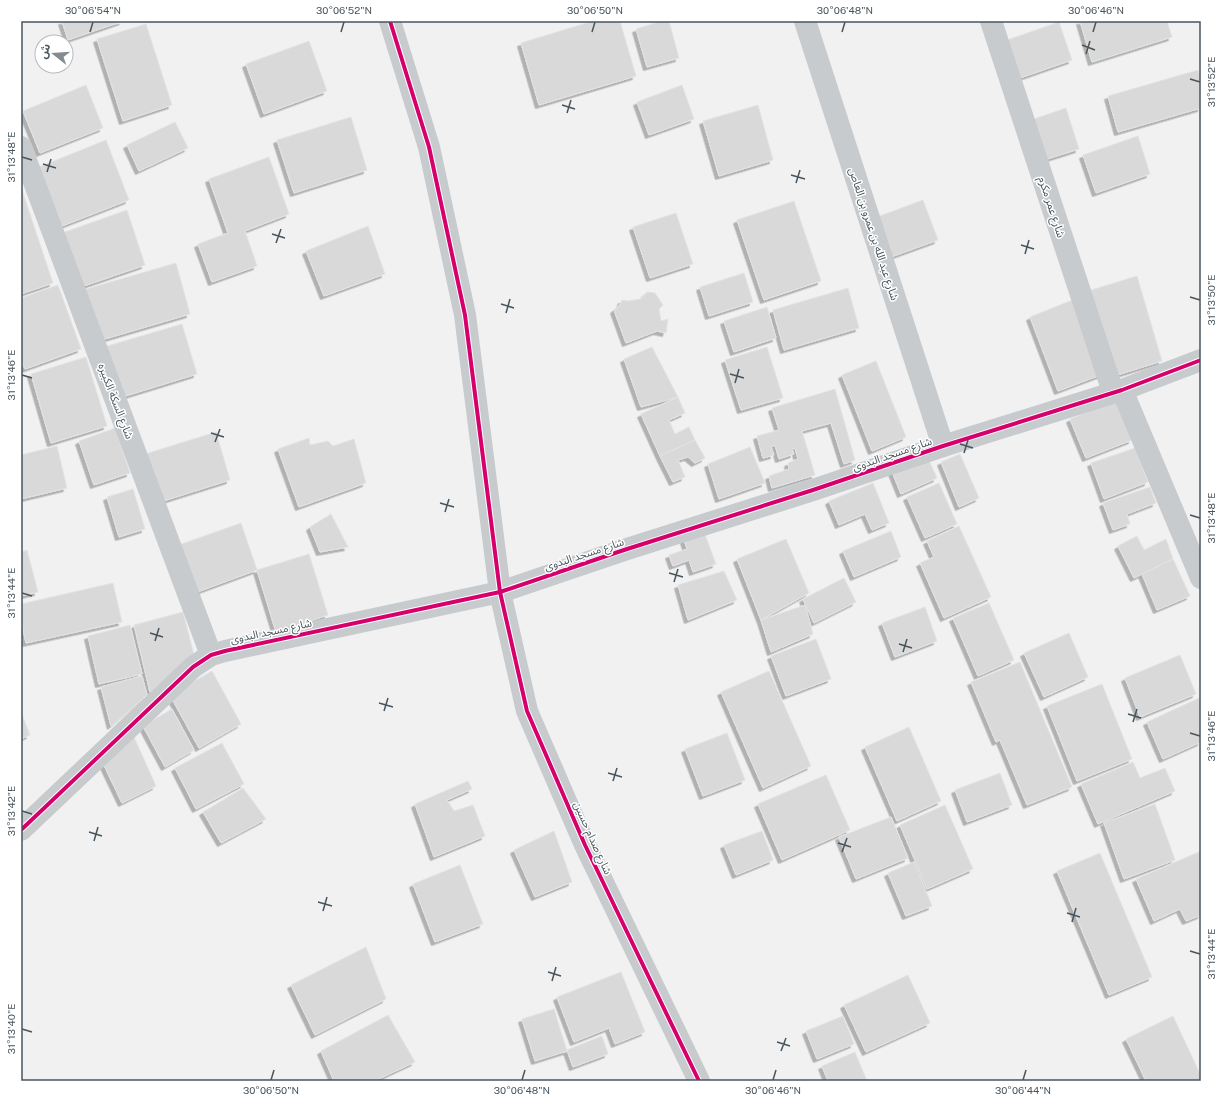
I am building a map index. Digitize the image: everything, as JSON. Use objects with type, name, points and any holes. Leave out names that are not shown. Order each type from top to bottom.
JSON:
[{"type":"street","name":"شارع صدام حسين","points":[[390,21],[429,147],[465,315],[500,592],[527,710],[584,845],[699,1081]]},
{"type":"street","name":"شارع عبد الله بن عمرو بن العاص","points":[[805,21],[943,446]]},
{"type":"street","name":"شارع عمر مكرم","points":[[991,21],[1117,391],[1201,578]]},
{"type":"street","name":"شارع السكة الكبيره","points":[[21,147],[211,655]]},
{"type":"street","name":"شارع مسجد البدوى","points":[[21,830],[193,667],[211,655],[500,592],[943,446],[1117,391],[1201,360]]},
{"type":"building","points":[[62,21],[123,21],[74,38],[74,34],[66,34]]},
{"type":"building","points":[[593,21],[620,21],[636,76],[539,105],[521,43]]},
{"type":"building","points":[[662,21],[669,21],[679,58],[647,67],[636,29]]},
{"type":"building","points":[[1080,21],[1167,21],[1172,37],[1092,62]]},
{"type":"building","points":[[1059,22],[1072,60],[1020,78],[1007,40]]},
{"type":"building","points":[[146,24],[172,105],[123,121],[97,39]]},
{"type":"building","points":[[309,41],[327,91],[264,114],[246,64]]},
{"type":"building","points":[[1198,70],[1201,81],[1201,108],[1118,132],[1108,96]]},
{"type":"building","points":[[86,85],[103,128],[40,153],[23,111]]},
{"type":"building","points":[[682,85],[694,119],[649,135],[637,102]]},
{"type":"building","points":[[758,105],[773,160],[719,176],[703,121]]},
{"type":"building","points":[[1066,108],[1079,149],[1044,160],[1031,120]]},
{"type":"building","points":[[351,117],[367,170],[294,193],[277,140]]},
{"type":"building","points":[[175,122],[188,148],[139,171],[127,145]]},
{"type":"building","points":[[1138,136],[1150,174],[1096,193],[1083,155]]},
{"type":"building","points":[[106,140],[129,200],[62,226],[39,167]]},
{"type":"building","points":[[269,157],[289,214],[245,231],[257,266],[212,282],[198,244],[228,233],[209,179]]},
{"type":"building","points":[[21,187],[53,283],[21,294]]},
{"type":"building","points":[[923,200],[938,240],[891,257],[877,217]]},
{"type":"building","points":[[794,201],[821,281],[764,300],[737,220]]},
{"type":"building","points":[[127,210],[145,265],[81,287],[62,233]]},
{"type":"building","points":[[676,213],[693,264],[650,278],[633,227]]},
{"type":"building","points":[[368,226],[385,274],[324,296],[306,251]]},
{"type":"building","points":[[176,263],[190,314],[98,341],[83,290]]},
{"type":"building","points":[[744,273],[753,302],[709,316],[700,287]]},
{"type":"building","points":[[1137,276],[1162,361],[1114,376],[1088,291]]},
{"type":"building","points":[[58,285],[81,349],[25,369],[21,359],[21,298]]},
{"type":"building","points":[[848,288],[859,328],[784,350],[773,310]]},
{"type":"building","points":[[647,292],[655,293],[663,305],[659,309],[661,321],[668,319],[666,333],[657,331],[626,343],[614,310],[620,305],[622,300],[628,301],[641,299]]},
{"type":"building","points":[[1075,299],[1103,374],[1058,391],[1030,317]]},
{"type":"building","points":[[767,307],[776,338],[734,352],[724,321]]},
{"type":"building","points":[[182,324],[197,374],[119,398],[104,347]]},
{"type":"building","points":[[652,347],[678,397],[641,407],[624,359]]},
{"type":"building","points":[[767,347],[783,398],[741,410],[725,360]]},
{"type":"building","points":[[86,357],[107,426],[51,443],[31,374]]},
{"type":"building","points":[[876,361],[906,437],[872,451],[842,375]]},
{"type":"building","points":[[835,389],[855,460],[844,464],[831,423],[802,431],[815,475],[772,488],[769,476],[789,469],[788,463],[798,459],[795,448],[792,449],[794,454],[779,459],[775,445],[771,447],[774,455],[763,458],[757,436],[779,430],[772,408]]},
{"type":"building","points":[[678,397],[685,413],[669,420],[675,434],[689,427],[695,440],[660,456],[641,414]]},
{"type":"building","points":[[1116,400],[1132,440],[1086,458],[1070,419]]},
{"type":"building","points":[[115,428],[130,473],[94,485],[79,441]]},
{"type":"building","points":[[216,432],[230,480],[157,503],[142,455]]},
{"type":"building","points":[[309,438],[310,445],[328,441],[333,446],[354,439],[366,483],[299,507],[278,449]]},
{"type":"building","points":[[695,440],[705,458],[695,463],[688,457],[678,460],[685,477],[673,482],[660,456]]},
{"type":"building","points":[[57,446],[67,488],[21,499],[21,455]]},
{"type":"building","points":[[750,447],[765,483],[719,499],[708,464]]},
{"type":"building","points":[[1135,448],[1148,482],[1104,499],[1091,463]]},
{"type":"building","points":[[926,454],[937,478],[901,494],[891,469]]},
{"type":"building","points":[[960,454],[979,498],[959,507],[941,462]]},
{"type":"building","points":[[873,483],[889,523],[872,530],[865,514],[839,525],[829,501]]},
{"type":"building","points":[[939,483],[957,524],[925,538],[907,497]]},
{"type":"building","points":[[1150,487],[1156,503],[1127,514],[1130,524],[1113,530],[1103,503]]},
{"type":"building","points":[[133,489],[145,529],[119,537],[107,497]]},
{"type":"building","points":[[331,514],[348,547],[320,552],[310,527]]},
{"type":"building","points":[[241,523],[257,570],[189,595],[173,547]]},
{"type":"building","points":[[959,526],[991,597],[944,618],[920,563],[934,557],[927,541]]},
{"type":"building","points":[[703,529],[716,564],[693,572],[689,560],[673,566],[669,555],[687,549],[683,537]]},
{"type":"building","points":[[891,531],[901,557],[854,577],[843,551]]},
{"type":"building","points":[[1137,536],[1144,550],[1166,539],[1173,559],[1134,578],[1118,546]]},
{"type":"building","points":[[786,539],[809,593],[761,620],[737,559]]},
{"type":"building","points":[[27,550],[38,592],[21,596],[21,552]]},
{"type":"building","points":[[309,554],[328,615],[276,632],[257,570]]},
{"type":"building","points":[[1173,559],[1190,596],[1157,610],[1142,574]]},
{"type":"building","points":[[724,571],[737,600],[688,620],[678,585]]},
{"type":"building","points":[[844,578],[856,602],[814,623],[803,599]]},
{"type":"building","points":[[113,583],[122,622],[26,643],[21,619],[21,604]]},
{"type":"building","points":[[989,603],[1014,660],[978,676],[953,618]]},
{"type":"building","points":[[805,605],[813,634],[771,652],[761,620]]},
{"type":"building","points":[[925,607],[937,641],[895,657],[882,623]]},
{"type":"building","points":[[183,612],[194,655],[150,692],[134,625]]},
{"type":"building","points":[[130,625],[142,674],[99,684],[88,636]]},
{"type":"building","points":[[1069,633],[1088,677],[1044,697],[1024,653]]},
{"type":"building","points":[[816,639],[831,679],[786,696],[771,656]]},
{"type":"building","points":[[1180,655],[1196,694],[1140,717],[1125,678]]},
{"type":"building","points":[[1020,662],[1072,787],[1027,805],[1000,740],[996,742],[971,682]]},
{"type":"building","points":[[212,671],[241,724],[199,748],[170,695]]},
{"type":"building","points":[[769,671],[811,766],[763,788],[721,692]]},
{"type":"building","points":[[142,676],[147,695],[111,726],[101,687]]},
{"type":"building","points":[[1102,684],[1132,759],[1077,781],[1047,706]]},
{"type":"building","points":[[1199,698],[1201,703],[1201,742],[1163,759],[1147,722]]},
{"type":"building","points":[[172,709],[194,750],[165,767],[143,726]]},
{"type":"building","points":[[21,712],[30,735],[21,739]]},
{"type":"building","points":[[909,727],[941,801],[897,821],[865,747]]},
{"type":"building","points":[[727,733],[745,780],[703,796],[685,749]]},
{"type":"building","points":[[134,737],[156,786],[122,803],[102,761]]},
{"type":"building","points":[[222,743],[244,784],[196,809],[175,768]]},
{"type":"building","points":[[1133,762],[1140,778],[1165,768],[1175,791],[1098,824],[1081,784]]},
{"type":"building","points":[[1000,773],[1012,805],[967,822],[955,790]]},
{"type":"building","points":[[826,775],[850,830],[782,860],[758,804]]},
{"type":"building","points":[[468,781],[472,789],[447,800],[454,811],[473,805],[485,836],[434,857],[415,804]]},
{"type":"building","points":[[243,788],[266,819],[221,843],[203,812]]},
{"type":"building","points":[[1155,804],[1175,860],[1124,879],[1104,823]]},
{"type":"building","points":[[945,805],[973,869],[927,889],[900,825]]},
{"type":"building","points":[[891,817],[908,858],[856,879],[839,837]]},
{"type":"building","points":[[554,831],[572,882],[535,897],[514,850]]},
{"type":"building","points":[[762,831],[773,860],[736,875],[724,845]]},
{"type":"building","points":[[1201,851],[1201,915],[1186,921],[1180,909],[1154,921],[1136,879]]},
{"type":"building","points":[[1100,853],[1152,977],[1109,995],[1057,871]]},
{"type":"building","points":[[914,862],[932,906],[906,916],[888,873]]},
{"type":"building","points":[[460,865],[483,924],[435,942],[413,884]]},
{"type":"building","points":[[366,947],[386,999],[315,1035],[291,985]]},
{"type":"building","points":[[621,972],[645,1032],[615,1044],[609,1028],[574,1042],[557,997]]},
{"type":"building","points":[[908,975],[930,1023],[866,1052],[844,1005]]},
{"type":"building","points":[[554,1009],[567,1051],[535,1061],[522,1019]]},
{"type":"building","points":[[388,1015],[415,1062],[374,1081],[334,1081],[321,1051]]},
{"type":"building","points":[[843,1016],[854,1044],[817,1059],[806,1031]]},
{"type":"building","points":[[1173,1016],[1201,1076],[1201,1081],[1146,1081],[1126,1039]]},
{"type":"building","points":[[602,1036],[608,1054],[573,1067],[567,1050]]},
{"type":"building","points":[[855,1052],[867,1081],[828,1081],[822,1066]]},
{"type":"cycle path","points":[[390,21],[429,147],[465,315],[500,592],[527,711],[585,845],[699,1081]]},
{"type":"cycle path","points":[[21,830],[193,667],[211,655],[500,592],[943,446],[1122,390],[1201,360]]}]
